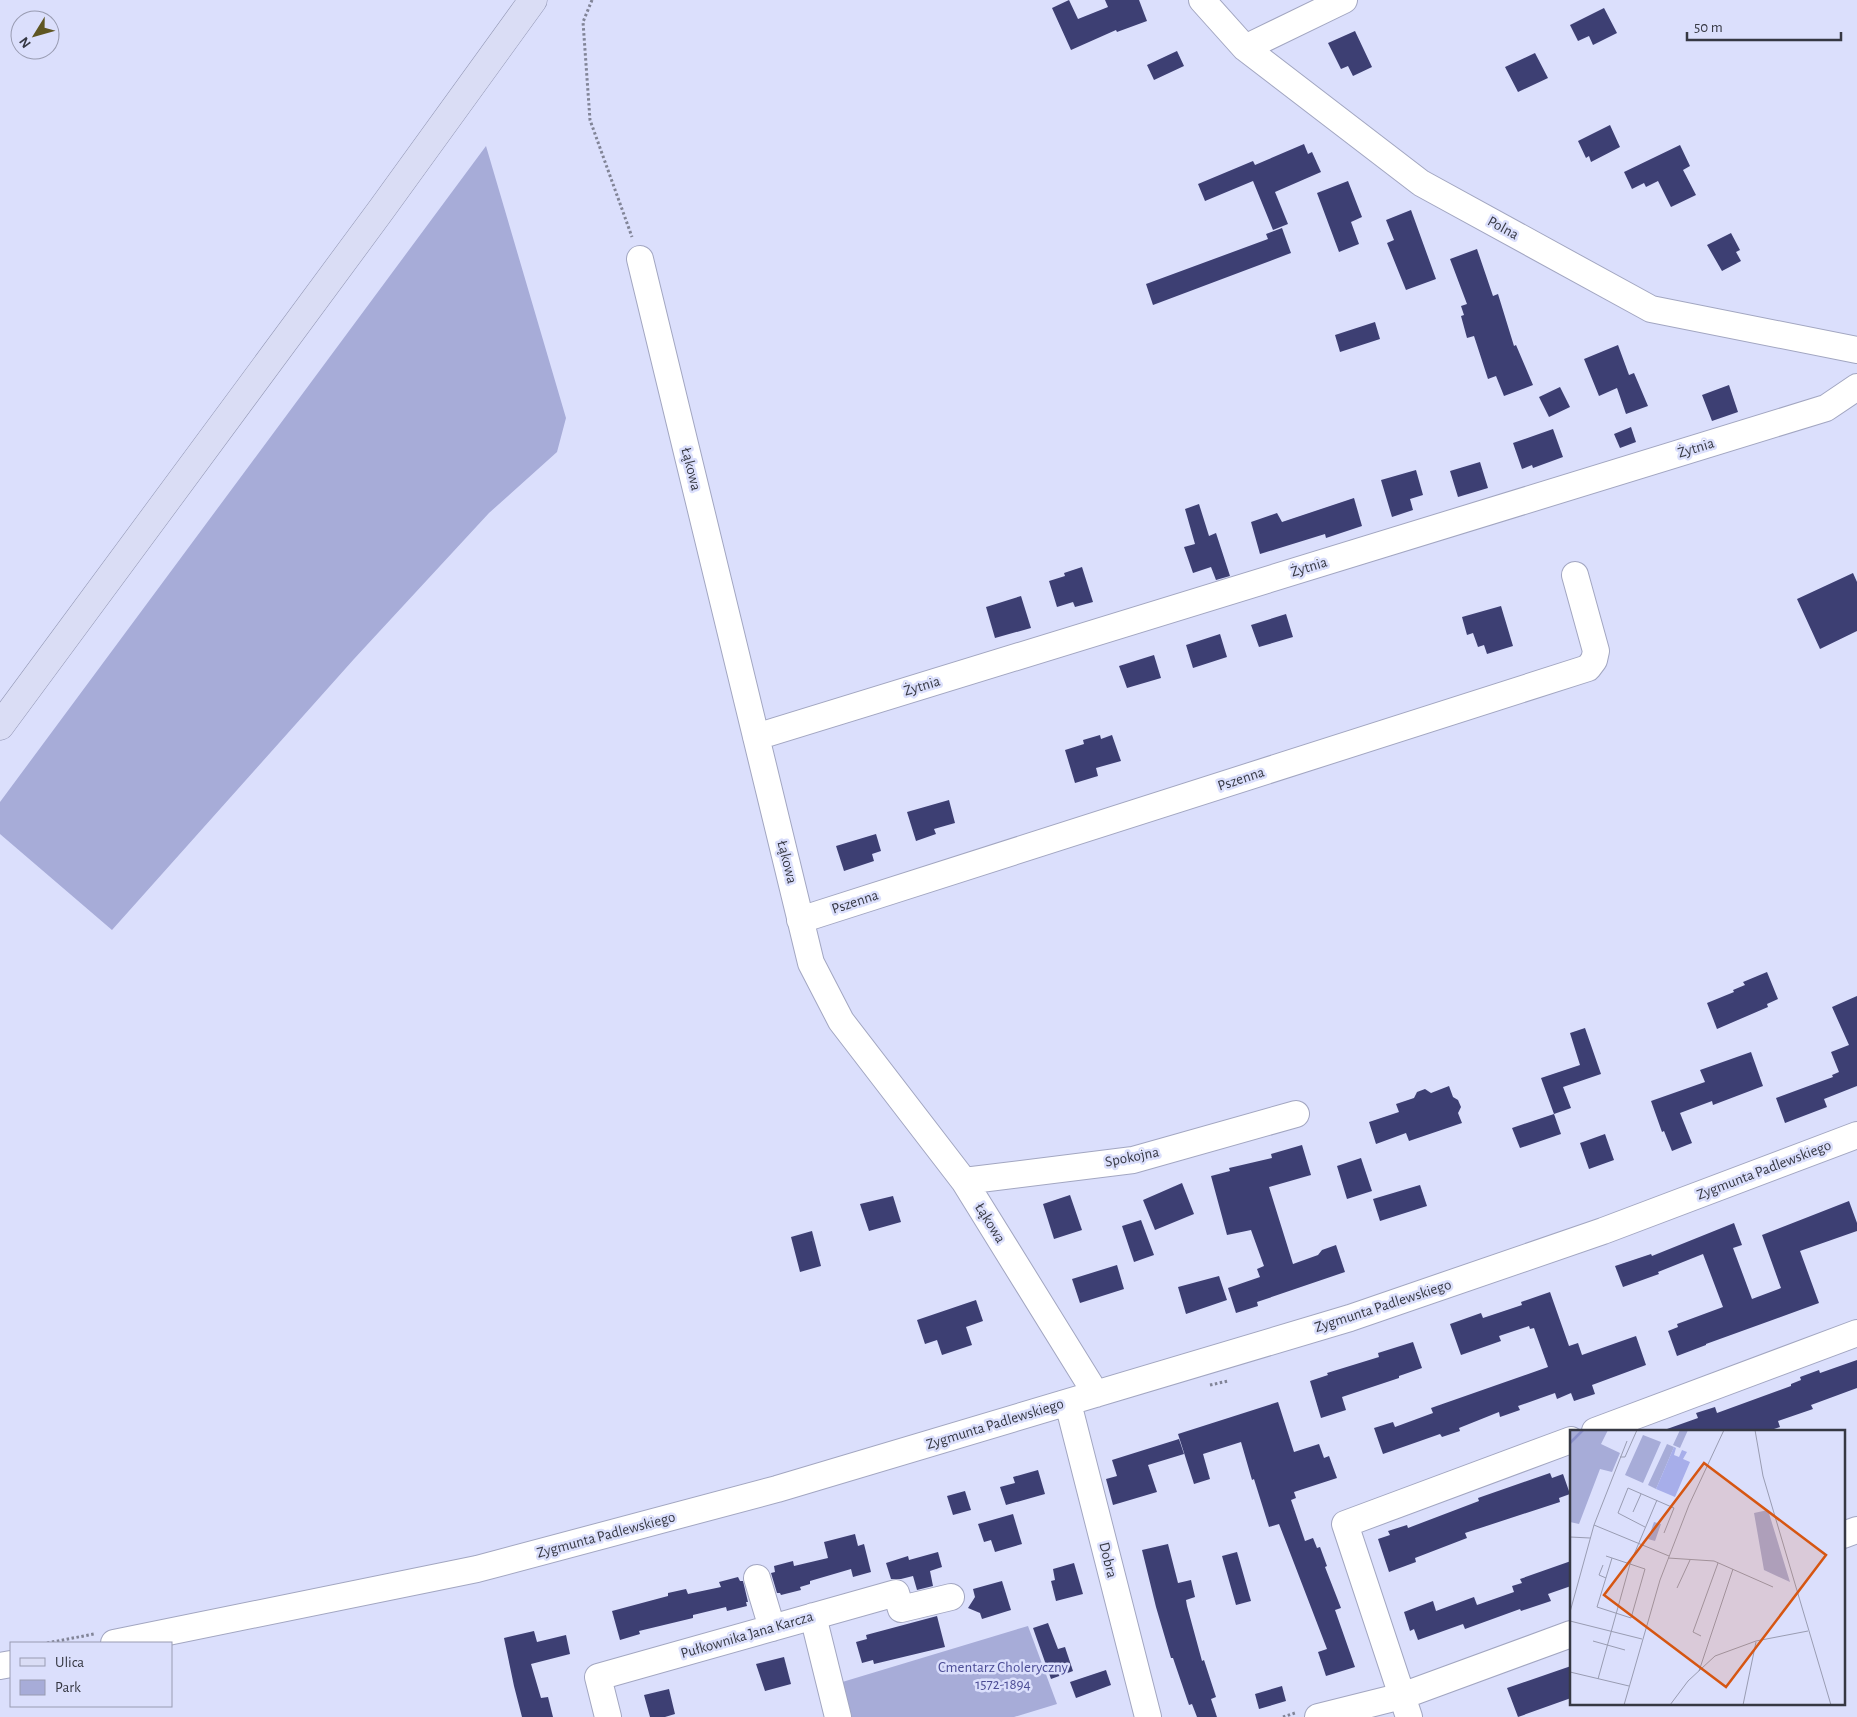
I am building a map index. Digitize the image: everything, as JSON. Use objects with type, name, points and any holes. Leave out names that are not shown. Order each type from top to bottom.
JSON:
[{"type":"main road","points":[[0,726],[381,210],[533,0]]},
{"type":"street","name":"Polna","points":[[1202,0],[1246,48],[1422,183],[1651,309],[1857,350]]},
{"type":"street","points":[[1246,48],[1344,0]]},
{"type":"street","name":"Łąkowa","points":[[640,259],[811,963],[841,1021],[964,1181],[1096,1394]]},
{"type":"street","name":"Żytnia","points":[[756,737],[1826,408],[1857,387]]},
{"type":"street","name":"Pszenna","points":[[800,920],[1588,668],[1594,660],[1596,651],[1575,575]]},
{"type":"street","name":"Spokojna","points":[[964,1181],[1133,1160],[1296,1114]]},
{"type":"street","name":"Zygmunta Padlewskiego","points":[[119,1642],[477,1569],[777,1490],[1350,1318],[1603,1231],[1857,1135]]},
{"type":"street","points":[[1598,1430],[1857,1333]]},
{"type":"street","name":"Dobra","points":[[1068,1403],[1148,1717]]},
{"type":"street","points":[[1405,1706],[1346,1524],[1570,1440]]},
{"type":"street","points":[[1844,1535],[1857,1530]]},
{"type":"street","points":[[758,1578],[772,1628]]},
{"type":"street","name":"Pułkownika Jana Karcza","points":[[608,1717],[598,1677],[896,1593],[901,1609],[951,1596]]},
{"type":"street","points":[[813,1616],[838,1717]]},
{"type":"street","points":[[1318,1717],[1405,1706],[1570,1634]]},
{"type":"path","points":[[592,0],[583,22],[590,120],[640,259]]},
{"type":"green space","points":[[486,146],[566,418],[557,452],[489,513],[354,659],[112,930],[0,834],[0,802]]},
{"type":"green space","name":"Cmentarz Choleryczny 1572-1894","points":[[1028,1626],[1057,1704],[1014,1717],[848,1717],[839,1683]]},
{"type":"building","points":[[1069,0],[1078,19],[1108,7],[1105,0],[1139,0],[1147,21],[1117,32],[1116,30],[1071,50],[1052,8]]},
{"type":"building","points":[[1604,8],[1617,33],[1593,45],[1589,36],[1578,41],[1570,25]]},
{"type":"building","points":[[1355,31],[1372,67],[1353,76],[1348,66],[1341,69],[1328,43]]},
{"type":"building","points":[[1177,51],[1184,66],[1154,80],[1147,65]]},
{"type":"building","points":[[1535,53],[1548,78],[1518,92],[1505,67]]},
{"type":"building","points":[[1610,125],[1620,147],[1591,162],[1589,156],[1586,158],[1578,141]]},
{"type":"building","points":[[1304,144],[1308,154],[1312,152],[1321,172],[1275,192],[1288,224],[1273,230],[1253,181],[1205,201],[1198,184],[1253,161],[1255,165]]},
{"type":"building","points":[[1680,145],[1690,166],[1683,170],[1696,195],[1671,207],[1658,181],[1646,187],[1644,183],[1632,189],[1624,172]]},
{"type":"building","points":[[1348,181],[1362,217],[1351,222],[1359,244],[1339,252],[1317,193]]},
{"type":"building","points":[[1411,210],[1436,279],[1406,290],[1387,243],[1394,240],[1386,220]]},
{"type":"building","points":[[1282,228],[1291,253],[1153,305],[1146,284],[1268,239],[1266,234]]},
{"type":"building","points":[[1731,233],[1740,250],[1736,252],[1741,261],[1722,271],[1707,245]]},
{"type":"building","points":[[1477,249],[1493,296],[1498,294],[1514,346],[1516,345],[1533,385],[1504,396],[1496,376],[1488,379],[1474,336],[1467,338],[1461,316],[1464,315],[1461,306],[1467,304],[1450,259]]},
{"type":"building","points":[[1375,322],[1380,339],[1340,352],[1335,335]]},
{"type":"building","points":[[1618,345],[1629,375],[1634,373],[1648,406],[1626,414],[1617,388],[1599,396],[1584,359]]},
{"type":"building","points":[[1729,385],[1738,412],[1712,421],[1702,395]]},
{"type":"building","points":[[1560,387],[1570,407],[1549,417],[1539,397]]},
{"type":"building","points":[[1631,427],[1636,442],[1620,448],[1614,434]]},
{"type":"building","points":[[1553,429],[1563,457],[1533,468],[1532,465],[1522,469],[1513,443]]},
{"type":"building","points":[[1480,462],[1488,488],[1458,497],[1450,471]]},
{"type":"building","points":[[1416,470],[1423,495],[1410,499],[1413,510],[1392,517],[1381,480]]},
{"type":"building","points":[[1354,498],[1362,526],[1326,538],[1325,534],[1260,554],[1251,522],[1277,513],[1282,522]]},
{"type":"building","points":[[1199,504],[1209,536],[1216,533],[1230,576],[1216,580],[1211,567],[1193,573],[1184,547],[1195,544],[1185,509]]},
{"type":"building","points":[[1082,567],[1093,602],[1075,607],[1073,602],[1057,607],[1049,581],[1065,576],[1064,573]]},
{"type":"building","points":[[1853,573],[1857,582],[1857,631],[1820,649],[1797,599]]},
{"type":"building","points":[[1021,596],[1031,628],[995,638],[986,607]]},
{"type":"building","points":[[1501,606],[1513,646],[1487,654],[1484,645],[1478,647],[1473,633],[1467,635],[1462,617]]},
{"type":"building","points":[[1286,614],[1293,637],[1259,647],[1251,625]]},
{"type":"building","points":[[1220,634],[1227,657],[1193,668],[1186,645]]},
{"type":"building","points":[[1154,655],[1161,678],[1127,688],[1119,666]]},
{"type":"building","points":[[1100,735],[1101,739],[1112,735],[1121,761],[1096,768],[1098,776],[1075,783],[1065,750],[1084,744],[1083,740]]},
{"type":"building","points":[[949,800],[955,823],[934,829],[936,834],[916,841],[907,812]]},
{"type":"building","points":[[876,834],[881,851],[872,854],[874,861],[844,871],[836,846]]},
{"type":"building","points":[[1767,972],[1778,999],[1767,1004],[1768,1007],[1717,1029],[1707,1003],[1734,992],[1733,990],[1745,985],[1743,982]]},
{"type":"building","points":[[1857,996],[1857,1086],[1824,1099],[1827,1107],[1785,1123],[1776,1098],[1833,1077],[1832,1075],[1839,1072],[1831,1052],[1849,1045],[1832,1007]]},
{"type":"building","points":[[1585,1028],[1601,1074],[1563,1087],[1571,1108],[1554,1114],[1541,1078],[1580,1065],[1570,1033]]},
{"type":"building","points":[[1751,1052],[1763,1086],[1713,1105],[1712,1101],[1680,1113],[1692,1143],[1672,1151],[1664,1131],[1662,1132],[1651,1101],[1705,1082],[1700,1070]]},
{"type":"building","points":[[1449,1086],[1453,1097],[1458,1100],[1461,1107],[1458,1113],[1462,1123],[1409,1141],[1406,1133],[1376,1144],[1369,1122],[1399,1112],[1396,1104],[1414,1098],[1417,1092],[1425,1089],[1431,1093]]},
{"type":"building","points":[[1554,1114],[1561,1134],[1520,1148],[1512,1128]]},
{"type":"building","points":[[1605,1134],[1614,1160],[1589,1169],[1580,1143]]},
{"type":"building","points":[[1302,1145],[1311,1175],[1269,1187],[1293,1264],[1318,1255],[1322,1250],[1336,1245],[1345,1272],[1257,1302],[1258,1306],[1236,1313],[1228,1288],[1260,1277],[1257,1269],[1264,1266],[1251,1230],[1227,1235],[1211,1176],[1230,1171],[1229,1168],[1272,1158],[1271,1154]]},
{"type":"building","points":[[1361,1158],[1372,1191],[1347,1199],[1337,1166]]},
{"type":"building","points":[[1182,1183],[1194,1214],[1155,1230],[1143,1200]]},
{"type":"building","points":[[1420,1185],[1427,1206],[1380,1221],[1373,1199]]},
{"type":"building","points":[[1070,1195],[1082,1230],[1054,1239],[1043,1204]]},
{"type":"building","points":[[893,1196],[901,1222],[869,1231],[860,1204]]},
{"type":"building","points":[[1849,1201],[1857,1223],[1857,1231],[1800,1251],[1819,1303],[1677,1356],[1668,1331],[1678,1327],[1677,1324],[1723,1307],[1703,1254],[1658,1272],[1659,1274],[1623,1287],[1615,1266],[1651,1254],[1652,1256],[1734,1223],[1742,1245],[1733,1248],[1752,1299],[1781,1288],[1762,1235]]},
{"type":"building","points":[[1141,1220],[1154,1255],[1134,1262],[1122,1226]]},
{"type":"building","points":[[812,1231],[821,1266],[800,1272],[791,1237]]},
{"type":"building","points":[[1117,1265],[1124,1289],[1080,1303],[1072,1279]]},
{"type":"building","points":[[1219,1276],[1227,1300],[1186,1314],[1178,1287]]},
{"type":"building","points":[[1550,1292],[1569,1346],[1578,1343],[1582,1355],[1636,1336],[1646,1365],[1592,1385],[1595,1394],[1574,1401],[1571,1393],[1557,1399],[1555,1393],[1518,1406],[1520,1410],[1500,1417],[1499,1412],[1459,1428],[1460,1431],[1442,1437],[1440,1434],[1383,1454],[1374,1428],[1393,1422],[1395,1427],[1433,1413],[1431,1408],[1548,1367],[1534,1328],[1530,1329],[1529,1326],[1499,1336],[1501,1341],[1461,1355],[1450,1324],[1481,1313],[1483,1318],[1522,1305],[1521,1302]]},
{"type":"building","points":[[976,1300],[983,1321],[966,1327],[972,1345],[942,1355],[937,1340],[925,1344],[917,1320]]},
{"type":"building","points":[[1413,1342],[1422,1368],[1399,1376],[1399,1378],[1342,1397],[1346,1410],[1321,1418],[1310,1381],[1328,1375],[1327,1373],[1379,1357],[1378,1353]]},
{"type":"building","points":[[1857,1360],[1857,1388],[1811,1405],[1813,1409],[1778,1421],[1780,1427],[1771,1430],[1667,1430],[1698,1418],[1696,1413],[1715,1407],[1717,1413],[1791,1386],[1791,1384],[1801,1380],[1800,1377],[1819,1370],[1820,1373]]},
{"type":"building","points":[[1278,1402],[1294,1452],[1319,1444],[1324,1458],[1329,1456],[1337,1478],[1294,1492],[1296,1498],[1291,1500],[1305,1541],[1313,1538],[1317,1548],[1320,1547],[1327,1566],[1325,1567],[1341,1608],[1335,1610],[1355,1667],[1326,1676],[1318,1652],[1327,1649],[1279,1524],[1269,1527],[1241,1442],[1203,1454],[1210,1479],[1194,1484],[1178,1434]]},
{"type":"building","points":[[1179,1439],[1184,1454],[1148,1465],[1157,1492],[1113,1505],[1106,1479],[1117,1476],[1112,1460]]},
{"type":"building","points":[[1038,1470],[1045,1494],[1006,1505],[1000,1487],[1015,1483],[1013,1477]]},
{"type":"building","points":[[1550,1473],[1552,1478],[1563,1474],[1570,1494],[1559,1498],[1560,1502],[1465,1533],[1467,1538],[1415,1558],[1416,1562],[1389,1572],[1378,1539],[1390,1535],[1388,1531],[1407,1525],[1408,1528],[1479,1501],[1478,1498]]},
{"type":"building","points":[[965,1491],[971,1510],[953,1515],[947,1496]]},
{"type":"building","points":[[1013,1514],[1022,1544],[995,1552],[991,1540],[984,1542],[978,1524]]},
{"type":"building","points":[[855,1534],[858,1546],[864,1544],[871,1572],[853,1577],[851,1569],[810,1581],[810,1584],[800,1587],[801,1590],[781,1595],[777,1593],[771,1573],[775,1572],[774,1566],[793,1561],[794,1566],[828,1558],[824,1542]]},
{"type":"building","points":[[1168,1544],[1178,1583],[1191,1580],[1195,1597],[1186,1600],[1187,1606],[1202,1661],[1204,1660],[1216,1697],[1211,1699],[1217,1717],[1197,1717],[1192,1704],[1189,1705],[1173,1658],[1171,1658],[1156,1607],[1142,1550]]},
{"type":"building","points":[[938,1552],[942,1567],[930,1571],[933,1586],[917,1590],[913,1576],[891,1579],[886,1563],[908,1556],[909,1560]]},
{"type":"building","points":[[1237,1552],[1251,1601],[1236,1605],[1222,1556]]},
{"type":"building","points":[[1570,1561],[1570,1586],[1548,1594],[1551,1601],[1521,1611],[1520,1609],[1465,1629],[1463,1624],[1418,1640],[1414,1629],[1410,1631],[1404,1612],[1433,1601],[1436,1611],[1474,1597],[1477,1605],[1514,1592],[1512,1586],[1522,1583],[1520,1579]]},
{"type":"building","points":[[1074,1563],[1083,1594],[1056,1601],[1051,1581],[1055,1580],[1053,1569]]},
{"type":"building","points":[[738,1577],[740,1581],[743,1581],[748,1602],[746,1602],[747,1606],[727,1611],[726,1607],[693,1615],[693,1618],[639,1631],[640,1634],[620,1640],[612,1611],[668,1596],[668,1593],[686,1589],[688,1594],[721,1587],[719,1582]]},
{"type":"building","points":[[1002,1581],[1011,1610],[982,1619],[980,1613],[968,1608],[975,1597],[973,1589]]},
{"type":"building","points":[[937,1616],[945,1647],[874,1664],[873,1660],[862,1663],[856,1642],[867,1639],[866,1635]]},
{"type":"building","points":[[1048,1623],[1058,1649],[1065,1647],[1073,1671],[1051,1679],[1033,1628]]},
{"type":"building","points":[[534,1631],[537,1642],[566,1635],[570,1654],[531,1664],[541,1698],[548,1697],[553,1717],[522,1717],[514,1686],[504,1638]]},
{"type":"building","points":[[784,1657],[791,1684],[765,1691],[756,1664]]},
{"type":"building","points":[[1570,1666],[1570,1698],[1518,1717],[1507,1688]]},
{"type":"building","points":[[1106,1670],[1111,1685],[1076,1698],[1070,1682]]},
{"type":"building","points":[[1282,1686],[1286,1701],[1259,1709],[1255,1694]]},
{"type":"building","points":[[669,1689],[675,1714],[665,1717],[650,1717],[644,1695]]}]
